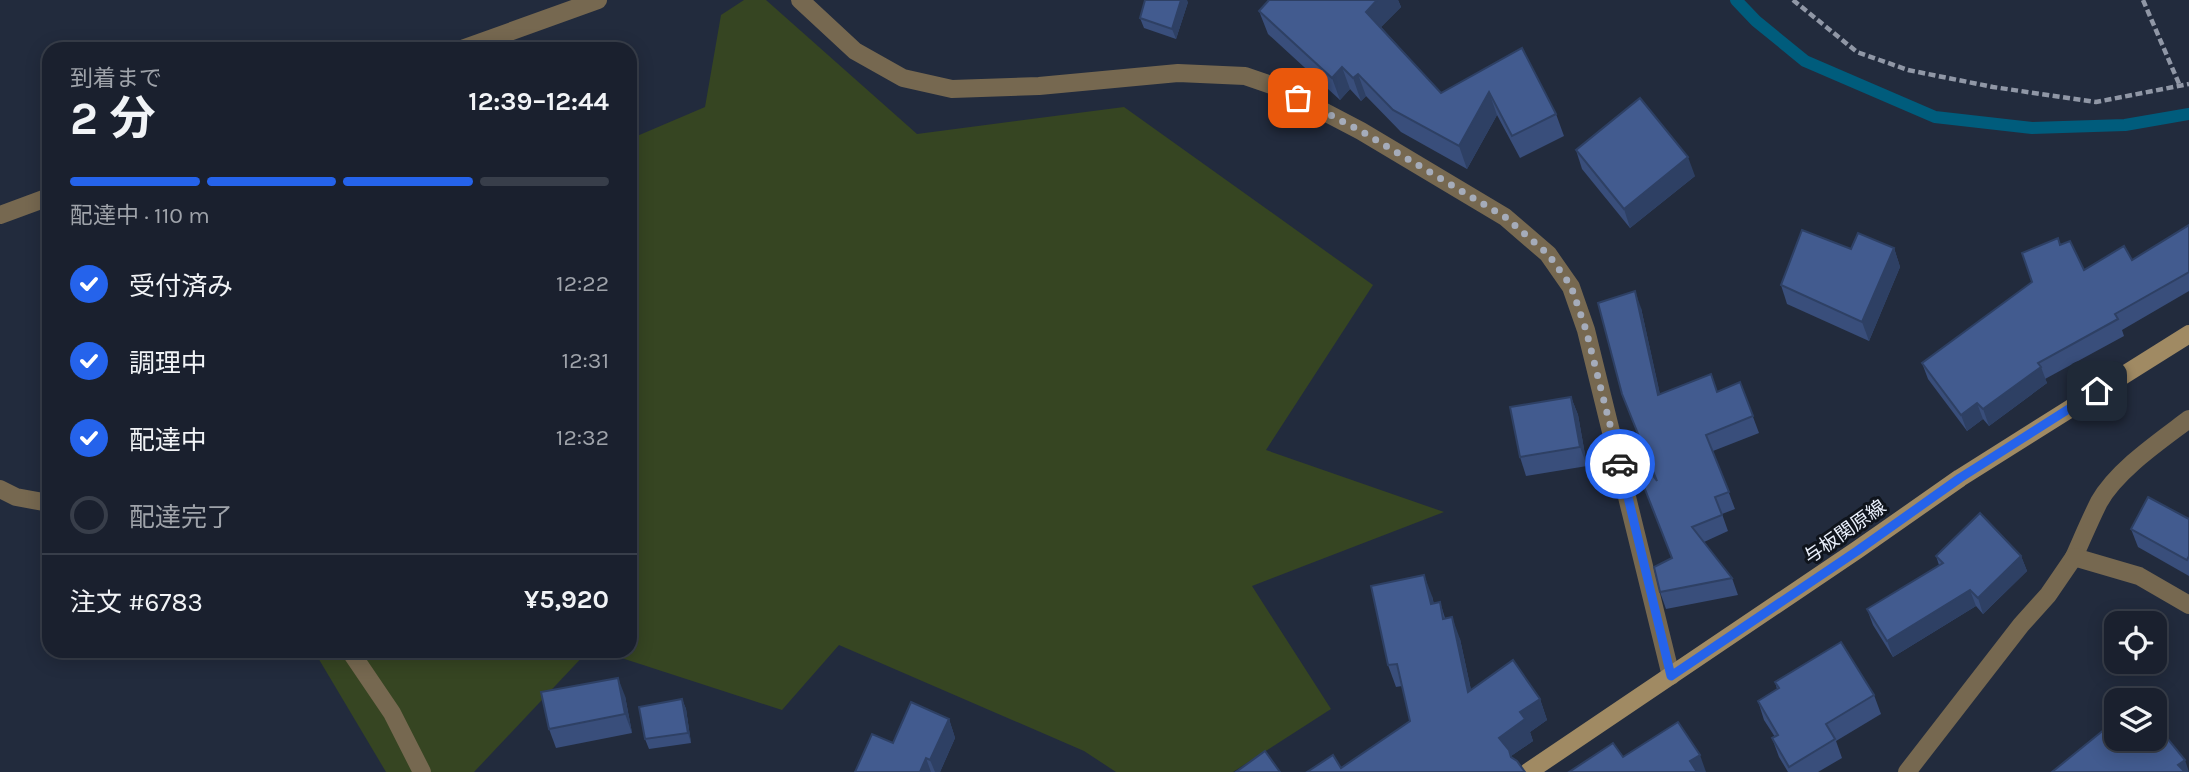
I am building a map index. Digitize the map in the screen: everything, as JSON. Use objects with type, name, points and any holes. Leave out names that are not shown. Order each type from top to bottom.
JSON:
[{"type":"main road","name":"与板関原線","points":[[1528,772],[1857,551],[1960,478],[2189,334]]},
{"type":"street","points":[[481,42],[598,0]]},
{"type":"street","points":[[800,0],[855,51],[903,78],[952,89],[1039,86],[1178,73],[1245,76],[1278,87],[1361,131],[1505,217],[1548,254],[1571,286],[1589,343],[1671,676]]},
{"type":"street","points":[[0,215],[42,200]]},
{"type":"street","points":[[1907,772],[2013,635],[2048,595],[2074,558],[2100,500],[2132,465],[2189,419]]},
{"type":"street","points":[[0,489],[16,497],[42,502]]},
{"type":"street","points":[[2074,558],[2139,576],[2189,605]]},
{"type":"street","points":[[355,658],[392,713],[422,772]]},
{"type":"path","points":[[1793,0],[1857,52],[1908,70],[1993,87],[2096,102],[2189,84]]},
{"type":"path","points":[[2143,0],[2180,86]]},
{"type":"green space","points":[[744,0],[766,0],[917,134],[1124,107],[1373,285],[1266,450],[1444,512],[1252,586],[1331,709],[1233,772],[1116,772],[1084,751],[839,645],[782,710],[622,658],[637,658],[637,136],[705,107],[721,15]]},
{"type":"green space","points":[[318,658],[581,658],[474,772],[386,772]]},
{"type":"building","points":[[1145,0],[1181,0],[1172,29],[1140,18]]},
{"type":"building","points":[[1269,0],[1377,0],[1366,12],[1441,93],[1522,48],[1556,114],[1512,136],[1489,92],[1459,146],[1393,110],[1358,74],[1353,78],[1342,67],[1332,78],[1259,11]]},
{"type":"building","points":[[1640,98],[1688,157],[1624,209],[1576,150]]},
{"type":"building","points":[[2189,225],[2189,272],[2115,314],[2118,319],[2038,363],[2041,367],[1983,409],[1977,403],[1961,415],[1922,363],[2032,282],[2022,253],[2058,238],[2060,245],[2070,241],[2084,270],[2124,246],[2132,260]]},
{"type":"building","points":[[1802,230],[1851,249],[1858,233],[1894,248],[1862,322],[1781,285]]},
{"type":"building","points":[[1635,291],[1658,395],[1711,374],[1717,392],[1740,382],[1753,416],[1706,435],[1729,492],[1715,497],[1722,515],[1692,527],[1732,578],[1660,592],[1654,567],[1672,558],[1639,474],[1648,469],[1657,481],[1622,394],[1598,303]]},
{"type":"building","points":[[1571,397],[1580,447],[1520,457],[1510,407]]},
{"type":"building","points":[[2148,497],[2189,519],[2187,560],[2131,529]]},
{"type":"building","points":[[1980,513],[2021,556],[1978,598],[1970,590],[1887,641],[1867,609],[1943,563],[1936,556]]},
{"type":"building","points":[[1424,575],[1431,604],[1440,602],[1443,619],[1452,617],[1468,692],[1513,660],[1540,699],[1520,712],[1525,719],[1499,738],[1525,772],[1307,772],[1333,755],[1341,768],[1410,721],[1397,664],[1388,665],[1371,586]]},
{"type":"building","points":[[1841,642],[1874,695],[1826,724],[1835,739],[1789,767],[1772,738],[1778,735],[1758,701],[1779,688],[1775,682]]},
{"type":"building","points":[[618,678],[625,714],[549,729],[541,692]]},
{"type":"building","points":[[682,699],[688,733],[645,739],[639,707]]},
{"type":"building","points":[[911,702],[949,719],[930,760],[926,758],[920,772],[855,772],[872,734],[893,743]]},
{"type":"building","points":[[1678,722],[1700,755],[1690,761],[1697,772],[1569,772],[1613,743],[1623,757]]},
{"type":"building","points":[[2104,730],[2104,751],[2167,751],[2167,738],[2185,760],[2178,765],[2185,772],[2052,772]]},
{"type":"building","points":[[1265,751],[1280,772],[1236,772]]},
{"type":"waterway","points":[[1736,0],[1756,21],[1805,61],[1935,117],[2032,128],[2125,125],[2189,114]]},
{"type":"way so far","points":[[1298,98],[1361,131],[1505,217],[1548,254],[1571,286],[1586,330],[1620,464]]},
{"type":"route","points":[[1620,464],[1671,676],[1960,478],[2097,391]]}]
